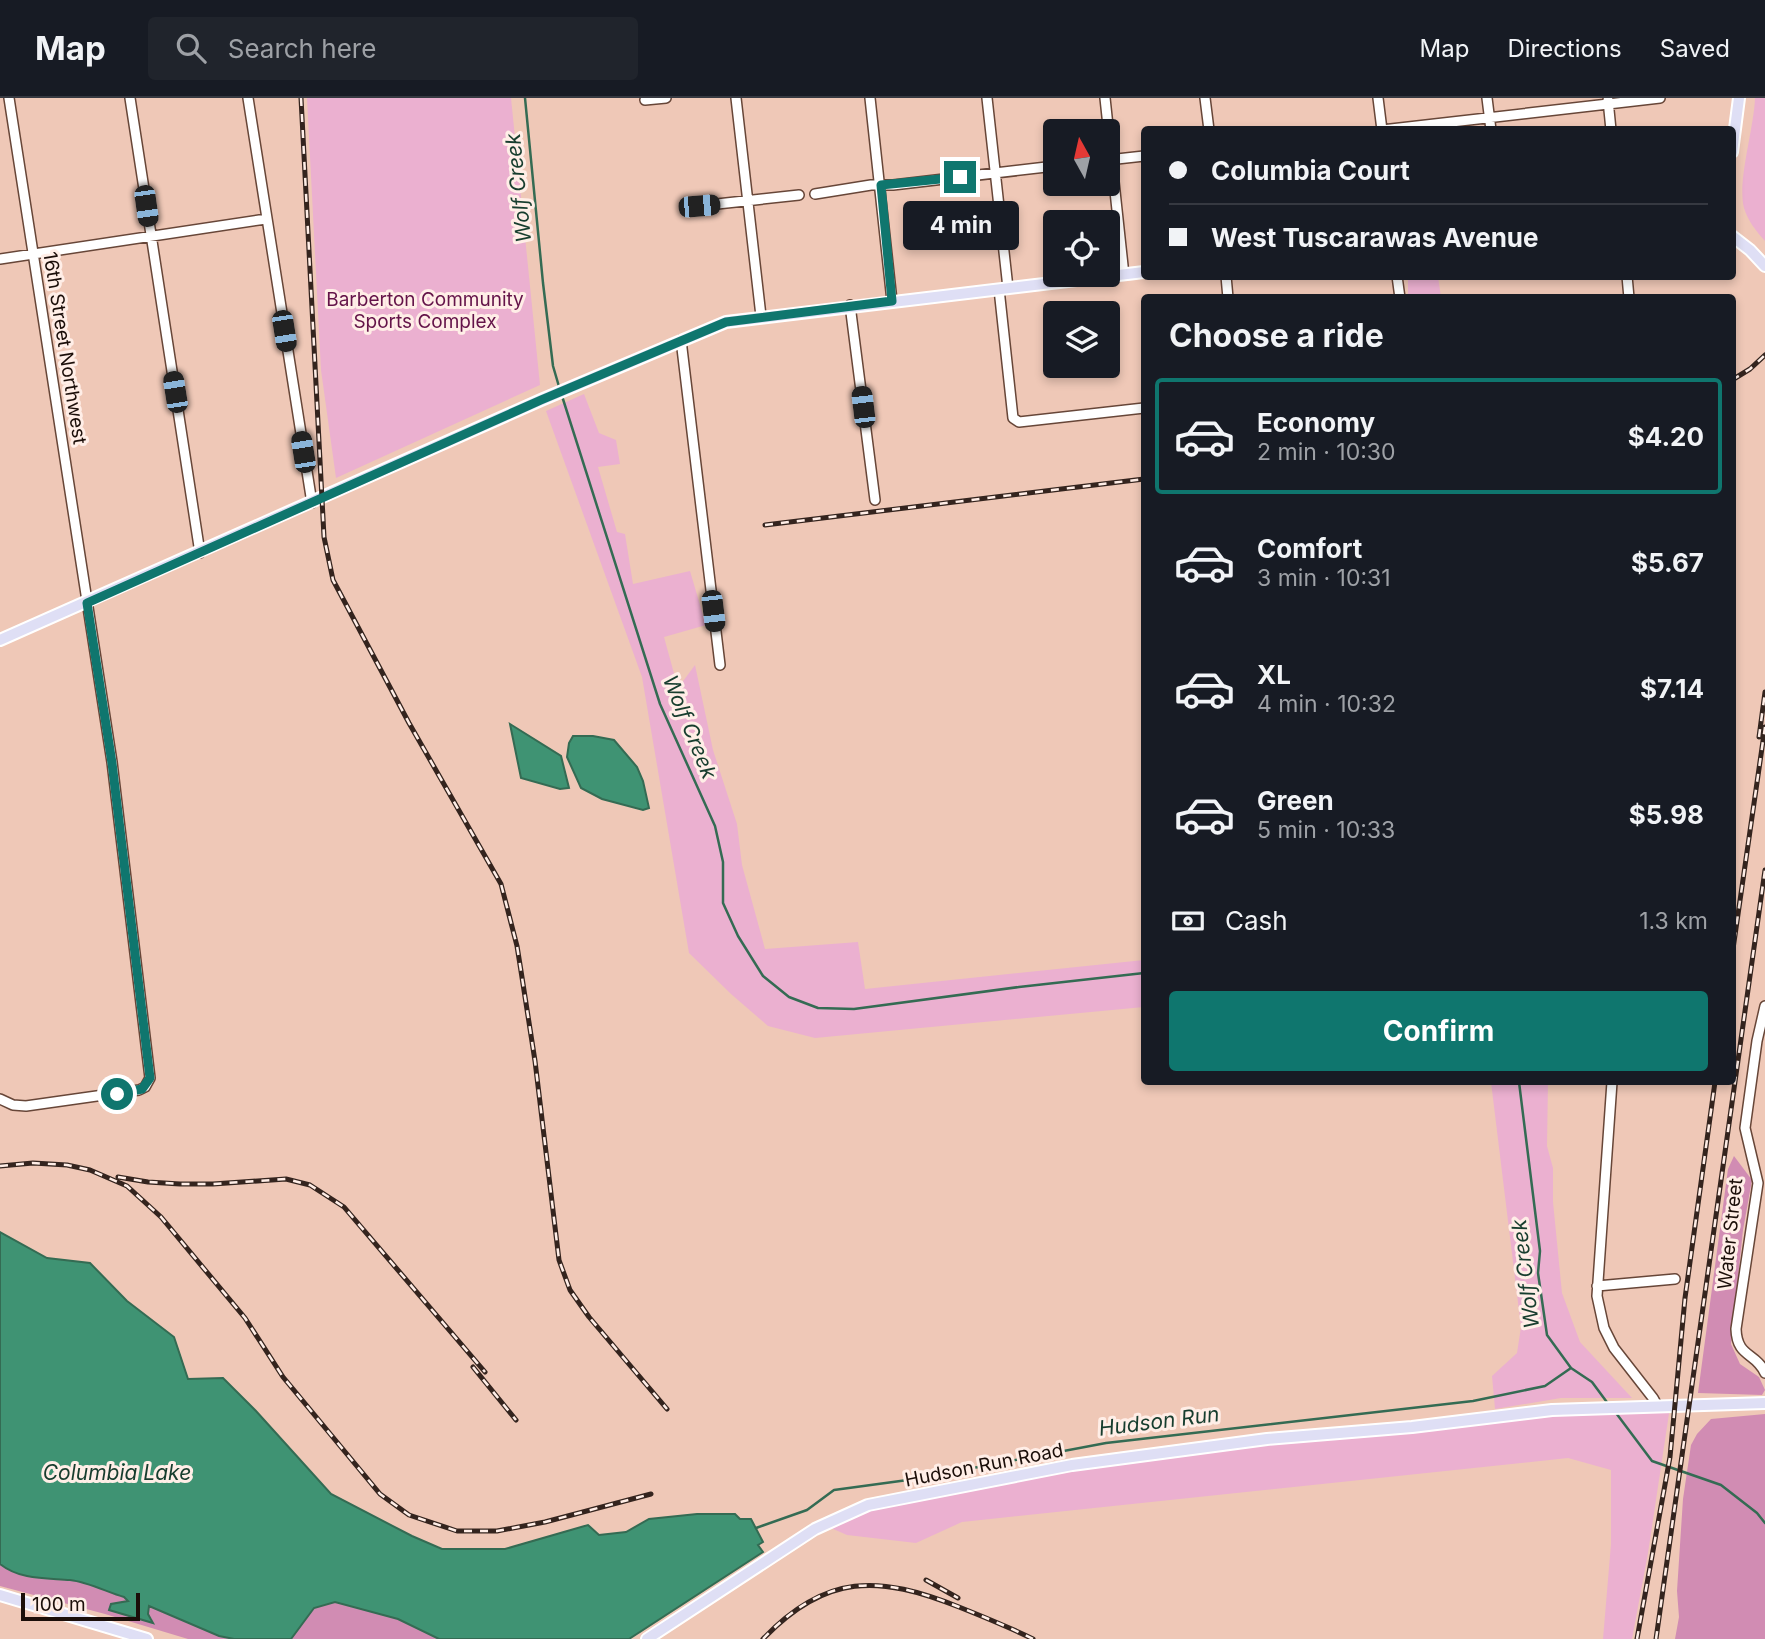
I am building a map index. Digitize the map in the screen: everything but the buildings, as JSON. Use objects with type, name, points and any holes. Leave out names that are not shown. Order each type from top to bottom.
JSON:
[{"type":"main road","points":[[1735,126],[1739,98]]},
{"type":"main road","points":[[1736,239],[1751,250],[1765,266]]},
{"type":"main road","points":[[1,637],[87,603],[541,400],[732,320],[1141,272]]},
{"type":"main road","name":"Hudson Run Road","points":[[646,1639],[815,1529],[868,1505],[1049,1469],[1196,1447],[1423,1426],[1552,1410],[1765,1403]]},
{"type":"main road","points":[[0,1595],[147,1639]]},
{"type":"street","name":"16th Street Northwest","points":[[0,1099],[13,1105],[26,1106],[142,1089],[150,1078],[112,763],[9,98]]},
{"type":"street","points":[[130,98],[200,553]]},
{"type":"street","points":[[248,98],[312,503]]},
{"type":"street","points":[[645,100],[666,98]]},
{"type":"street","points":[[736,98],[761,316]]},
{"type":"street","points":[[870,98],[892,301]]},
{"type":"street","points":[[987,98],[1013,418],[1019,422],[1141,408]]},
{"type":"street","points":[[1105,98],[1107,119]]},
{"type":"street","points":[[1205,98],[1208,126]]},
{"type":"street","points":[[1378,98],[1382,126]]},
{"type":"street","points":[[1487,98],[1490,126]]},
{"type":"street","points":[[1413,126],[1608,101],[1660,98]]},
{"type":"street","points":[[1608,101],[1611,126]]},
{"type":"street","points":[[1120,159],[1141,156]]},
{"type":"street","points":[[815,194],[1043,167]]},
{"type":"street","points":[[699,206],[799,195]]},
{"type":"street","points":[[1114,196],[1124,275]]},
{"type":"street","points":[[0,259],[266,219]]},
{"type":"street","points":[[850,306],[875,500]]},
{"type":"street","points":[[681,340],[720,665]]},
{"type":"street","name":"Water Street","points":[[1765,1006],[1757,1041],[1745,1128],[1758,1183],[1736,1342],[1765,1373]]},
{"type":"street","points":[[1612,1085],[1597,1286],[1604,1328],[1614,1348],[1658,1407]]},
{"type":"street","points":[[1597,1286],[1675,1279]]},
{"type":"green space","name":"Barberton Community Sports Complex","points":[[307,98],[511,98],[540,385],[336,478],[321,370]]},
{"type":"green space","points":[[1755,98],[1765,98],[1765,241],[1748,217],[1742,197]]},
{"type":"green space","points":[[1408,280],[1438,280],[1441,294],[1408,294]]},
{"type":"green space","points":[[584,394],[599,433],[616,440],[620,464],[598,467],[617,532],[625,534],[633,584],[690,571],[706,625],[664,637],[678,688],[695,665],[713,750],[737,824],[742,865],[765,949],[858,942],[865,989],[1141,960],[1141,1007],[815,1038],[768,1026],[689,953],[642,677],[546,411]]},
{"type":"green space","points":[[1491,1085],[1548,1085],[1547,1146],[1553,1168],[1553,1202],[1562,1293],[1580,1342],[1632,1398],[1561,1398],[1495,1409],[1492,1376],[1517,1353],[1521,1327]]},
{"type":"green space","points":[[1670,1407],[1632,1639],[1603,1639],[1611,1544],[1611,1470],[1568,1458],[962,1522],[916,1543],[847,1535],[824,1525],[847,1513],[1038,1471],[1535,1412]]},
{"type":"shaded area","points":[[1734,1156],[1752,1180],[1743,1230],[1731,1344],[1740,1364],[1759,1377],[1765,1390],[1762,1395],[1698,1393],[1728,1169]]},
{"type":"shaded area","points":[[1765,1414],[1765,1639],[1675,1639],[1679,1617],[1677,1591],[1683,1499],[1691,1445],[1711,1419]]},
{"type":"shaded area","points":[[0,1564],[25,1576],[70,1580],[91,1585],[129,1601],[111,1604],[152,1619],[148,1614],[149,1606],[219,1636],[234,1639],[188,1639],[0,1586]]},
{"type":"shaded area","points":[[335,1602],[398,1619],[439,1639],[291,1639],[314,1607]]},
{"type":"water","points":[[510,724],[561,756],[569,788],[560,789],[521,778]]},
{"type":"water","points":[[573,736],[614,740],[637,767],[649,808],[643,810],[602,799],[581,788],[567,757]]},
{"type":"water","name":"Columbia Lake","points":[[0,1232],[47,1258],[90,1263],[127,1301],[174,1337],[188,1379],[223,1378],[331,1494],[442,1549],[505,1549],[588,1525],[599,1535],[626,1532],[649,1519],[697,1514],[735,1514],[740,1519],[751,1519],[763,1542],[758,1545],[763,1552],[629,1639],[439,1639],[398,1619],[335,1602],[314,1608],[291,1639],[234,1639],[219,1636],[149,1606],[148,1614],[153,1623],[109,1610],[111,1604],[128,1601],[124,1597],[84,1583],[16,1573],[0,1564]]},
{"type":"waterway","name":"Wolf Creek","points":[[525,98],[543,283],[553,366],[560,390]]},
{"type":"waterway","name":"Wolf Creek","points":[[562,396],[660,704],[715,826],[723,862],[723,903],[738,936],[763,976],[789,997],[818,1008],[854,1009],[1141,973]]},
{"type":"waterway","name":"Wolf Creek","points":[[1519,1085],[1540,1251],[1538,1273],[1547,1335],[1571,1368],[1592,1382],[1609,1405]]},
{"type":"waterway","name":"Hudson Run","points":[[756,1528],[807,1510],[834,1490],[915,1479],[1106,1443],[1473,1401],[1545,1386],[1571,1368]]},
{"type":"waterway","name":"Wolf Creek","points":[[1616,1413],[1652,1461],[1721,1485],[1757,1513],[1765,1523]]},
{"type":"railway","points":[[301,98],[324,537],[333,580],[409,723],[501,884],[517,946],[535,1061],[559,1260],[570,1290],[589,1317],[667,1409]]},
{"type":"railway","points":[[1736,378],[1765,355]]},
{"type":"railway","points":[[765,525],[1141,479]]},
{"type":"railway","points":[[1759,737],[1765,692]]},
{"type":"railway","points":[[1736,928],[1765,727]]},
{"type":"railway","points":[[1736,1075],[1765,870]]},
{"type":"railway","points":[[1637,1639],[1670,1457],[1685,1298],[1715,1085]]},
{"type":"railway","points":[[1656,1639],[1735,1085]]},
{"type":"railway","points":[[0,1166],[33,1163],[67,1165],[90,1170],[127,1186],[161,1217],[245,1318],[283,1377],[380,1494],[409,1515],[457,1531],[497,1531],[545,1522],[651,1494]]},
{"type":"railway","points":[[118,1177],[180,1184],[286,1179],[310,1185],[344,1207],[485,1372]]},
{"type":"railway","points":[[473,1367],[516,1420]]},
{"type":"railway","points":[[926,1580],[958,1598]]},
{"type":"railway","points":[[763,1639],[786,1617],[809,1602],[832,1591],[855,1586],[903,1589],[930,1596],[1033,1639]]},
{"type":"route","points":[[117,1094],[142,1089],[148,1085],[150,1078],[112,763],[87,603],[541,400],[726,322],[892,301],[881,185],[960,177]]}]
